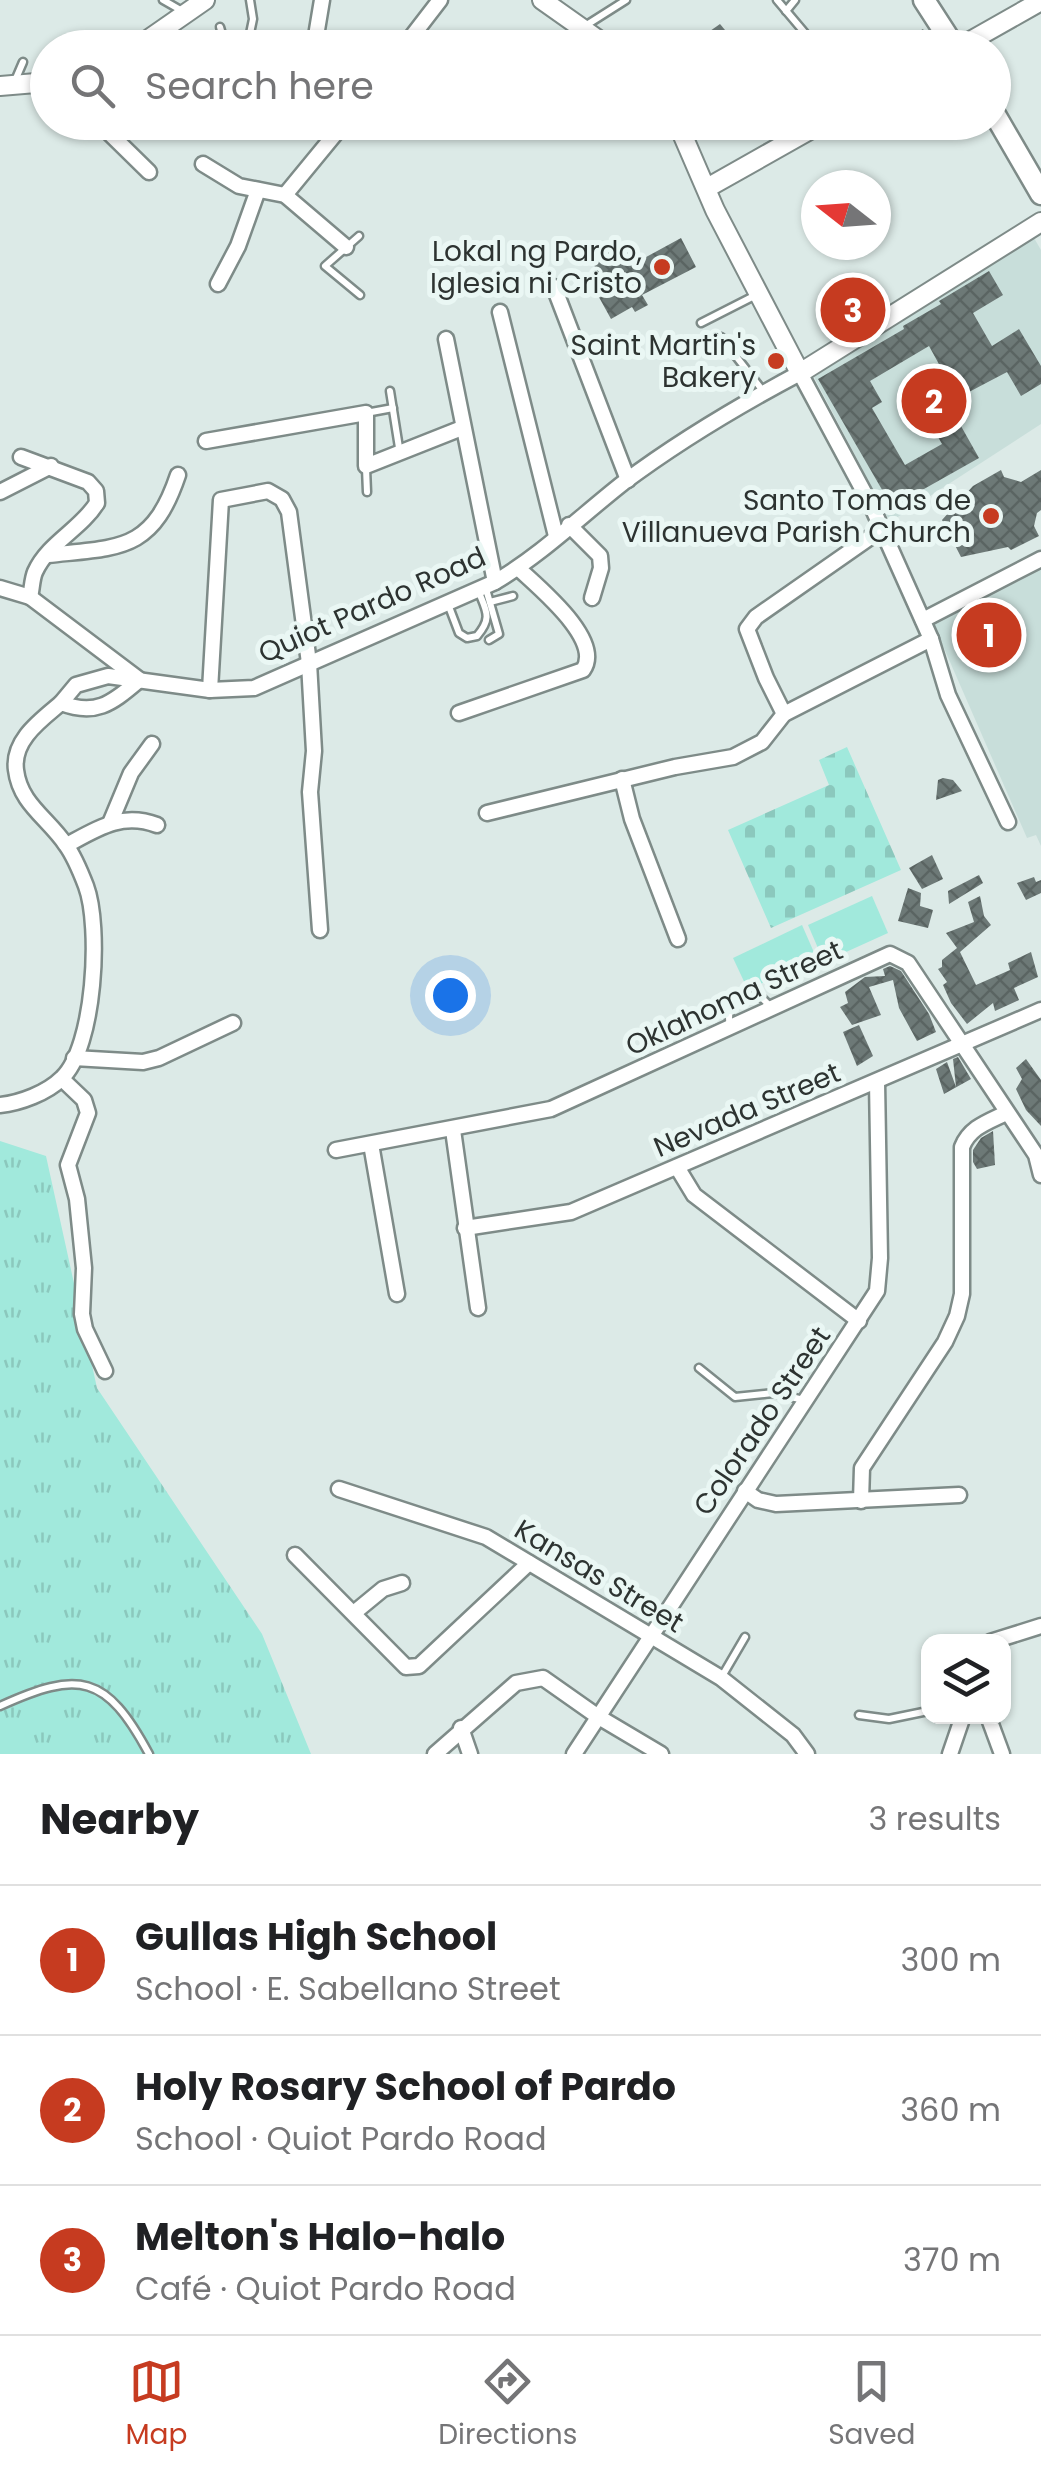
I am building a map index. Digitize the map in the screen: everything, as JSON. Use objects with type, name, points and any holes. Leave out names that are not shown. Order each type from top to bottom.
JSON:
[{"type":"main road","points":[[924,0],[944,30]]},
{"type":"main road","points":[[1009,140],[1041,194]]},
{"type":"street","points":[[160,30],[205,0]]},
{"type":"street","points":[[317,30],[322,0]]},
{"type":"street","points":[[417,30],[440,0]]},
{"type":"street","points":[[542,0],[587,30]]},
{"type":"street","points":[[989,30],[1041,1]]},
{"type":"street","points":[[167,25],[169,30]]},
{"type":"street","points":[[116,140],[149,172]]},
{"type":"street","points":[[285,195],[330,140]]},
{"type":"street","points":[[684,140],[758,294],[882,529],[931,639],[948,695],[1008,822]]},
{"type":"street","points":[[707,188],[792,140]]},
{"type":"street","points":[[203,164],[239,186],[285,195],[346,247]]},
{"type":"street","points":[[218,284],[238,246],[258,190]]},
{"type":"street","name":"Quiot Pardo Road","points":[[61,704],[76,685],[108,676],[210,690],[254,688],[486,586],[518,568],[692,434],[800,373],[1041,222]]},
{"type":"street","points":[[554,287],[628,480]]},
{"type":"street","points":[[500,312],[556,536]]},
{"type":"street","points":[[446,339],[486,586]]},
{"type":"street","points":[[206,440],[366,413],[366,466],[462,428]]},
{"type":"street","points":[[22,457],[88,482],[96,491],[98,503],[34,572],[30,596]]},
{"type":"street","points":[[0,492],[50,466]]},
{"type":"street","points":[[48,555],[125,546],[157,522],[178,474]]},
{"type":"street","points":[[210,690],[221,500],[268,491],[282,499],[289,512],[309,664],[314,751],[310,792],[320,930]]},
{"type":"street","points":[[569,525],[602,562],[592,598]]},
{"type":"street","points":[[784,714],[747,628],[756,617],[828,564],[882,529]]},
{"type":"street","points":[[923,620],[1041,559]]},
{"type":"street","points":[[459,713],[583,670],[588,662],[588,652],[563,611],[518,568]]},
{"type":"street","points":[[0,588],[30,596],[140,682],[110,704],[80,710],[61,704],[29,730],[16,758],[22,792],[67,845],[91,904],[92,995],[74,1058],[62,1079],[18,1104],[0,1105]]},
{"type":"street","points":[[486,813],[622,779],[733,757],[762,742],[784,714],[931,639]]},
{"type":"street","points":[[111,821],[131,774],[152,744]]},
{"type":"street","points":[[622,779],[632,819],[678,940]]},
{"type":"street","points":[[67,845],[111,821],[139,819],[157,826]]},
{"type":"street","name":"Oklahoma Street","points":[[336,1150],[550,1109],[890,954],[908,962],[1036,1156],[1041,1175]]},
{"type":"street","name":"Nevada Street","points":[[464,1228],[571,1212],[1041,1010]]},
{"type":"street","points":[[74,1058],[128,1062],[159,1058],[233,1023]]},
{"type":"street","points":[[62,1079],[84,1100],[88,1114],[68,1165],[79,1216],[85,1329],[105,1371]]},
{"type":"street","name":"Colorado Street","points":[[574,1754],[876,1290],[880,1258],[877,1082]]},
{"type":"street","points":[[861,1501],[862,1468],[945,1342],[957,1316],[962,1294],[962,1146],[967,1135],[1006,1113]]},
{"type":"street","points":[[452,1130],[478,1308]]},
{"type":"street","points":[[371,1144],[397,1294]]},
{"type":"street","points":[[676,1167],[694,1195],[859,1321]]},
{"type":"street","name":"Kansas Street","points":[[339,1490],[486,1537],[721,1678],[793,1735],[806,1754]]},
{"type":"street","points":[[745,1491],[758,1500],[776,1504],[960,1495]]},
{"type":"street","points":[[295,1555],[406,1667],[419,1666],[530,1563]]},
{"type":"street","points":[[355,1612],[384,1589],[402,1584]]},
{"type":"street","points":[[1011,1635],[1041,1626]]},
{"type":"street","points":[[435,1754],[516,1683],[543,1678],[661,1754]]},
{"type":"street","points":[[950,1754],[960,1724]]},
{"type":"street","points":[[991,1724],[1002,1754]]},
{"type":"street","points":[[461,1728],[470,1754]]},
{"type":"lane","points":[[163,0],[185,13]]},
{"type":"lane","points":[[250,0],[251,30]]},
{"type":"lane","points":[[583,27],[626,0]]},
{"type":"lane","points":[[776,0],[802,30]]},
{"type":"lane","points":[[786,11],[795,0]]},
{"type":"lane","points":[[6,86],[23,62]]},
{"type":"lane","points":[[359,236],[325,266],[360,296]]},
{"type":"lane","points":[[701,323],[758,294]]},
{"type":"lane","points":[[721,337],[764,392]]},
{"type":"lane","points":[[390,391],[400,455]]},
{"type":"lane","points":[[366,413],[393,408]]},
{"type":"lane","points":[[366,466],[367,492]]},
{"type":"lane","points":[[486,586],[500,634],[489,640]]},
{"type":"lane","points":[[447,603],[459,633],[467,638],[477,636],[487,624],[486,586]]},
{"type":"lane","points":[[490,602],[513,596]]},
{"type":"lane","points":[[730,1027],[730,1007],[738,996],[761,997],[772,1008]]},
{"type":"lane","points":[[699,1368],[734,1397],[774,1393],[806,1400]]},
{"type":"lane","points":[[721,1678],[745,1637]]},
{"type":"lane","points":[[0,1706],[58,1683],[88,1686],[119,1708],[149,1754]]},
{"type":"lane","points":[[859,1715],[889,1719],[921,1712]]},
{"type":"shaded area","points":[[1034,238],[1041,250],[1041,424],[890,522],[814,377]]},
{"type":"shaded area","points":[[1041,569],[1041,846],[1036,835],[1027,838],[933,623]]},
{"type":"green space","points":[[847,747],[901,870],[771,928],[728,830],[829,785],[819,760]]},
{"type":"green space","points":[[872,896],[888,933],[824,962],[808,925]]},
{"type":"green space","points":[[802,925],[816,957],[748,990],[733,958]]},
{"type":"green space","points":[[0,1141],[46,1156],[97,1388],[262,1634],[311,1754],[0,1754]]},
{"type":"building","points":[[681,238],[696,267],[642,295],[648,305],[635,312],[632,307],[611,319],[595,290],[605,284],[591,260],[626,242],[637,262]]},
{"type":"building","points":[[989,271],[1003,295],[973,313],[992,346],[1019,329],[1041,366],[1041,384],[1021,396],[1007,372],[948,403],[979,458],[892,507],[818,379],[904,329],[903,326],[941,304],[939,301]],"holes":[[[929,346],[940,366],[908,385],[942,444],[905,465],[872,408],[882,402],[870,381]]]},
{"type":"building","name":"Santo Tomas de Villanueva Parish Church","points":[[1001,470],[1004,477],[1021,482],[1041,470],[1041,510],[1034,526],[1039,536],[1011,550],[1008,547],[961,557],[942,520],[973,486]]},
{"type":"building","points":[[938,780],[953,780],[962,791],[936,800]]},
{"type":"building","points":[[932,855],[943,879],[922,889],[909,868]]},
{"type":"building","points":[[979,875],[983,883],[949,904],[948,891]]},
{"type":"building","points":[[1034,877],[1036,882],[1041,880],[1041,893],[1026,900],[1017,883]]},
{"type":"building","points":[[908,888],[921,893],[920,906],[933,910],[928,928],[898,921]]},
{"type":"building","points":[[980,896],[984,916],[991,925],[960,952],[976,985],[1010,970],[1008,963],[1031,952],[1038,977],[1014,988],[1019,1000],[995,1011],[993,1003],[967,1024],[951,1003],[943,985],[947,982],[938,969],[942,960],[957,948],[946,933],[974,922],[968,902]]},
{"type":"building","points":[[890,966],[901,971],[936,1032],[917,1041],[899,1008],[893,980],[869,987],[881,1015],[852,1025],[840,1007],[848,1003],[845,992],[865,977],[885,976],[883,969]]},
{"type":"building","points":[[859,1025],[873,1056],[857,1066],[843,1032]]},
{"type":"building","points":[[958,1057],[971,1079],[944,1094],[936,1069],[947,1062],[956,1087],[953,1059]]},
{"type":"building","points":[[1026,1059],[1041,1080],[1041,1126],[1026,1110],[1016,1089],[1022,1079],[1016,1068]]},
{"type":"building","points":[[993,1131],[995,1165],[977,1169],[973,1150],[981,1138]]},
{"type":"place","name":"Lokal ng Pardo, Iglesia ni Cristo","points":[[662,267]]},
{"type":"place","name":"Melton's Halo-halo","points":[[853,310]]},
{"type":"place","name":"Saint Martin's Bakery","points":[[776,361]]},
{"type":"place","name":"Holy Rosary School of Pardo","points":[[934,401]]},
{"type":"place","name":"Santo Tomas de Villanueva Parish Church","points":[[991,516]]},
{"type":"place","name":"Gullas High School","points":[[989,635]]}]
